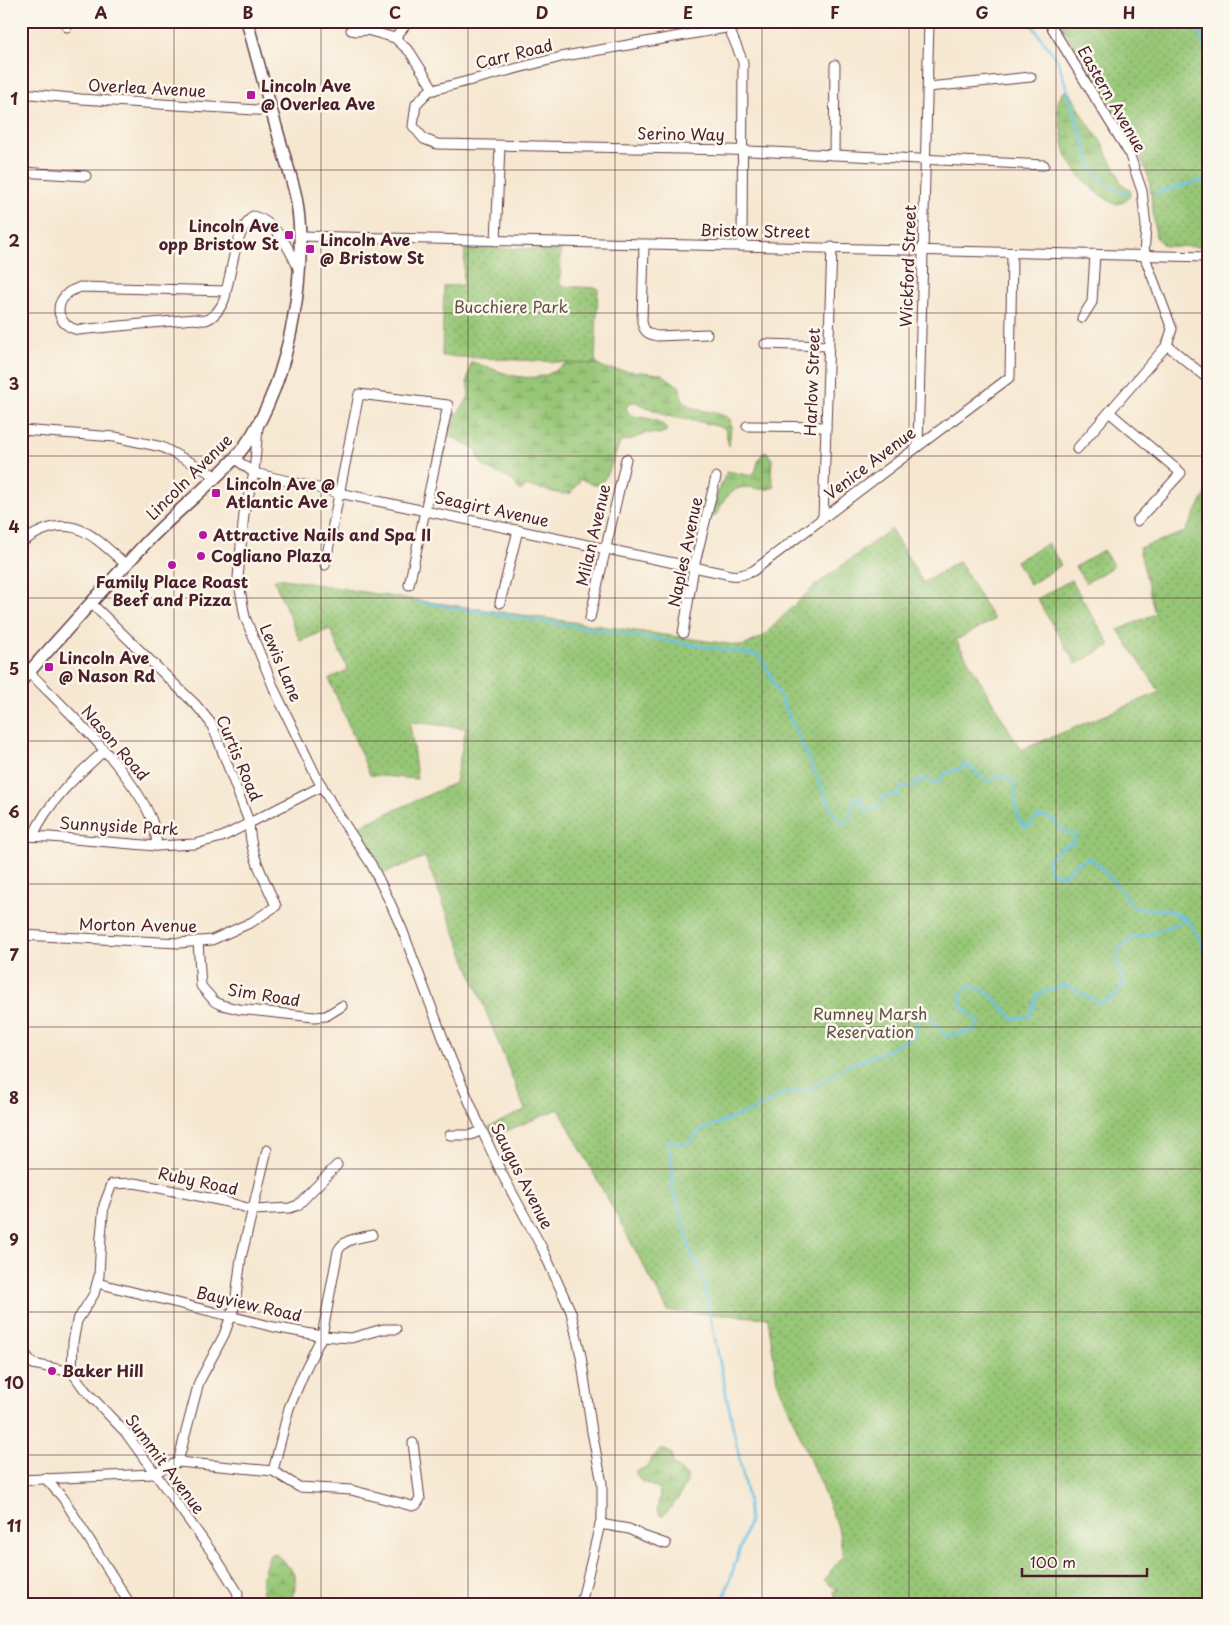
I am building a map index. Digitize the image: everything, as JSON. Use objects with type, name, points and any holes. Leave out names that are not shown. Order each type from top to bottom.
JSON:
[{"type":"main road","name":"Lincoln Avenue","points":[[21,681],[91,603],[180,509],[234,458],[258,427],[273,394],[286,353],[296,299],[300,236],[297,202],[247,21]]},
{"type":"street","points":[[395,38],[409,21]]},
{"type":"street","name":"Carr Road","points":[[435,144],[424,139],[413,126],[416,104],[429,91],[565,56],[728,24],[766,21]]},
{"type":"street","name":"Wickford Street","points":[[918,446],[929,21]]},
{"type":"street","name":"Eastern Avenue","points":[[1048,21],[1129,153],[1142,191],[1146,226],[1144,255]]},
{"type":"street","points":[[728,24],[743,62],[742,245]]},
{"type":"street","points":[[351,30],[367,30],[395,38],[410,52],[434,90]]},
{"type":"street","points":[[834,155],[836,65]]},
{"type":"street","points":[[928,88],[1031,77]]},
{"type":"street","name":"Overlea Avenue","points":[[23,93],[81,99],[272,111]]},
{"type":"street","points":[[21,121],[23,93]]},
{"type":"street","name":"Serino Way","points":[[435,144],[743,151],[1044,165]]},
{"type":"street","points":[[496,241],[500,146]]},
{"type":"street","points":[[21,172],[86,176]]},
{"type":"street","points":[[226,291],[80,287],[70,292],[62,301],[59,314],[61,320],[70,328],[78,330],[194,319],[206,320],[222,305],[226,296],[240,237],[246,223],[253,216],[260,218],[273,228],[291,254],[299,270]]},
{"type":"street","name":"Bristow Street","points":[[300,236],[1209,257]]},
{"type":"street","points":[[644,245],[642,322],[645,331],[657,336],[706,334]]},
{"type":"street","name":"Harlow Street","points":[[823,518],[832,247]]},
{"type":"street","name":"Venice Avenue","points":[[748,573],[1010,377],[1012,253]]},
{"type":"street","points":[[1082,318],[1092,302],[1095,254]]},
{"type":"street","points":[[1077,449],[1167,345],[1172,333],[1171,324],[1144,255]]},
{"type":"street","points":[[765,344],[829,346]]},
{"type":"street","points":[[1167,345],[1209,380]]},
{"type":"street","points":[[325,565],[360,394],[448,405],[409,585]]},
{"type":"street","points":[[1109,412],[1181,473],[1137,521]]},
{"type":"street","points":[[747,426],[826,427]]},
{"type":"street","name":"Lewis Lane","points":[[258,427],[254,473],[244,514],[238,578],[245,617],[275,691],[322,786]]},
{"type":"street","points":[[21,430],[114,437],[162,447],[216,476]]},
{"type":"street","name":"Seagirt Avenue","points":[[234,458],[254,473],[339,493],[694,567],[732,577],[748,573]]},
{"type":"street","name":"Milan Avenue","points":[[590,618],[626,459]]},
{"type":"street","name":"Naples Avenue","points":[[683,633],[694,567],[716,477]]},
{"type":"street","points":[[21,543],[33,534],[53,527],[80,529],[99,541],[126,566]]},
{"type":"street","points":[[500,603],[518,530]]},
{"type":"street","name":"Curtis Road","points":[[91,603],[196,705],[210,722],[249,822],[254,859],[276,906]]},
{"type":"street","name":"Nason Road","points":[[29,672],[104,751],[135,787],[152,819],[158,836],[156,846]]},
{"type":"street","points":[[33,836],[39,821],[91,762],[104,751]]},
{"type":"street","name":"Sunnyside Park","points":[[21,836],[156,846],[195,844],[222,837],[322,786]]},
{"type":"street","name":"Saugus Avenue","points":[[322,786],[334,808],[371,864],[392,906],[406,937],[451,1059],[482,1130],[502,1174],[542,1248],[571,1312],[581,1356],[592,1432],[602,1483],[602,1516],[581,1604]]},
{"type":"street","name":"Morton Avenue","points":[[22,936],[179,943],[198,942],[212,940],[252,922],[276,906]]},
{"type":"street","name":"Sim Road","points":[[198,942],[201,986],[210,998],[222,1005],[238,1009],[314,1017],[326,1016],[342,1006]]},
{"type":"street","points":[[450,1135],[471,1135],[482,1130]]},
{"type":"street","points":[[178,1462],[198,1382],[224,1335],[235,1305],[241,1258],[267,1150]]},
{"type":"street","name":"Ruby Road","points":[[97,1283],[104,1205],[112,1184],[135,1183],[223,1201],[254,1210],[290,1208],[298,1205],[337,1165]]},
{"type":"street","points":[[273,1471],[289,1408],[322,1336],[340,1246],[346,1242],[372,1234]]},
{"type":"street","points":[[21,1349],[33,1364],[72,1372],[73,1342],[77,1320],[94,1294],[97,1283]]},
{"type":"street","name":"Bayview Road","points":[[97,1283],[274,1327],[322,1336],[351,1338],[383,1329],[396,1328]]},
{"type":"street","name":"Summit Avenue","points":[[72,1372],[85,1390],[126,1432],[216,1558],[238,1593],[237,1604]]},
{"type":"street","points":[[21,1480],[155,1473],[178,1462],[273,1471],[299,1487],[351,1490],[412,1506],[420,1499],[413,1442]]},
{"type":"street","points":[[45,1478],[63,1498],[130,1604]]},
{"type":"street","points":[[600,1524],[629,1528],[666,1544]]},
{"type":"green space","points":[[1059,21],[1209,21],[1209,247],[1164,246],[1156,237],[1149,178],[1136,146]]},
{"type":"green space","points":[[1065,91],[1071,94],[1100,140],[1118,174],[1120,182],[1131,191],[1129,197],[1124,202],[1115,204],[1107,200],[1092,189],[1073,167],[1065,151],[1058,110],[1059,99]]},
{"type":"green space","name":"Bucchiere Park","points":[[465,248],[561,249],[560,286],[598,288],[595,364],[442,356],[444,286],[463,285]]},
{"type":"green space","points":[[593,356],[598,365],[608,369],[662,374],[680,387],[682,397],[692,407],[723,415],[730,419],[729,446],[725,428],[667,416],[636,402],[630,402],[626,408],[629,414],[661,423],[667,431],[660,434],[647,433],[627,441],[622,440],[607,476],[599,485],[594,485],[581,479],[571,493],[562,494],[527,486],[520,491],[512,480],[484,466],[479,460],[476,449],[448,437],[450,424],[469,395],[467,381],[471,362],[514,376],[532,377],[546,375],[570,362]]},
{"type":"green space","points":[[766,451],[772,459],[771,475],[774,487],[764,489],[747,487],[736,490],[729,494],[714,517],[711,516],[712,507],[727,471],[752,476],[759,459]]},
{"type":"green space","name":"Rumney Marsh Reservation","points":[[1209,488],[1209,1604],[836,1604],[834,1591],[838,1591],[824,1580],[843,1555],[838,1527],[777,1381],[768,1318],[668,1311],[559,1109],[494,1136],[489,1127],[525,1110],[425,857],[384,873],[355,828],[455,783],[466,728],[410,722],[417,779],[370,775],[329,679],[348,670],[330,629],[300,641],[274,580],[278,578],[394,597],[743,646],[762,637],[812,588],[891,529],[923,583],[959,561],[994,620],[956,640],[1021,750],[1160,692],[1118,630],[1155,614],[1139,548],[1185,532]]},
{"type":"green space","points":[[1048,543],[1061,565],[1030,585],[1016,561]]},
{"type":"green space","points":[[1103,550],[1114,566],[1086,583],[1075,567]]},
{"type":"green space","points":[[1071,580],[1110,645],[1076,664],[1037,599]]},
{"type":"green space","points":[[660,1450],[665,1450],[672,1454],[673,1464],[687,1476],[685,1486],[678,1498],[661,1516],[657,1511],[660,1496],[659,1489],[641,1481],[635,1472],[648,1466],[652,1458]]},
{"type":"green space","points":[[273,1553],[290,1568],[295,1578],[295,1588],[287,1604],[268,1604],[263,1592],[263,1573],[270,1555]]},
{"type":"waterway","points":[[1029,21],[1058,61],[1092,168],[1108,185],[1128,195]]},
{"type":"waterway","points":[[1196,21],[1209,61]]},
{"type":"waterway","points":[[1155,193],[1209,179]]},
{"type":"waterway","points":[[419,602],[758,655],[765,664],[833,812],[840,822],[846,824],[848,821],[854,798],[860,796],[862,808],[867,811],[875,809],[886,795],[898,796],[901,788],[904,786],[913,787],[921,779],[937,783],[945,773],[967,765],[988,782],[1000,777],[1013,781],[1021,824],[1028,827],[1037,817],[1047,817],[1054,821],[1062,831],[1075,834],[1075,842],[1063,847],[1048,859],[1049,869],[1055,874],[1065,875],[1075,864],[1090,858],[1102,868],[1135,908],[1167,910],[1187,919]]},
{"type":"waterway","points":[[722,1604],[749,1521],[748,1501],[701,1270],[691,1254],[680,1208],[672,1189],[673,1172],[667,1145],[671,1140],[681,1145],[691,1142],[699,1131],[766,1105],[781,1094],[807,1090],[853,1063],[886,1051],[915,1036],[918,1016],[924,1013],[946,1036],[974,1031],[979,1022],[960,1005],[961,992],[971,986],[988,992],[1013,1019],[1030,1016],[1038,994],[1066,985],[1100,1003],[1113,998],[1125,983],[1117,962],[1118,950],[1131,939],[1159,931],[1188,919],[1209,957]]},
{"type":"place","name":"Lincoln Ave @ Overlea Ave","points":[[251,95]]},
{"type":"place","name":"Lincoln Ave opp Bristow St","points":[[289,235]]},
{"type":"place","name":"Lincoln Ave @ Bristow St","points":[[310,249]]},
{"type":"place","name":"Lincoln Ave @ Atlantic Ave","points":[[216,493]]},
{"type":"place","name":"Attractive Nails and Spa II","points":[[203,535]]},
{"type":"place","name":"Cogliano Plaza","points":[[201,556]]},
{"type":"place","name":"Family Place Roast Beef and Pizza","points":[[172,565]]},
{"type":"place","name":"Lincoln Ave @ Nason Rd","points":[[49,667]]},
{"type":"place","name":"Baker Hill","points":[[52,1371]]}]
